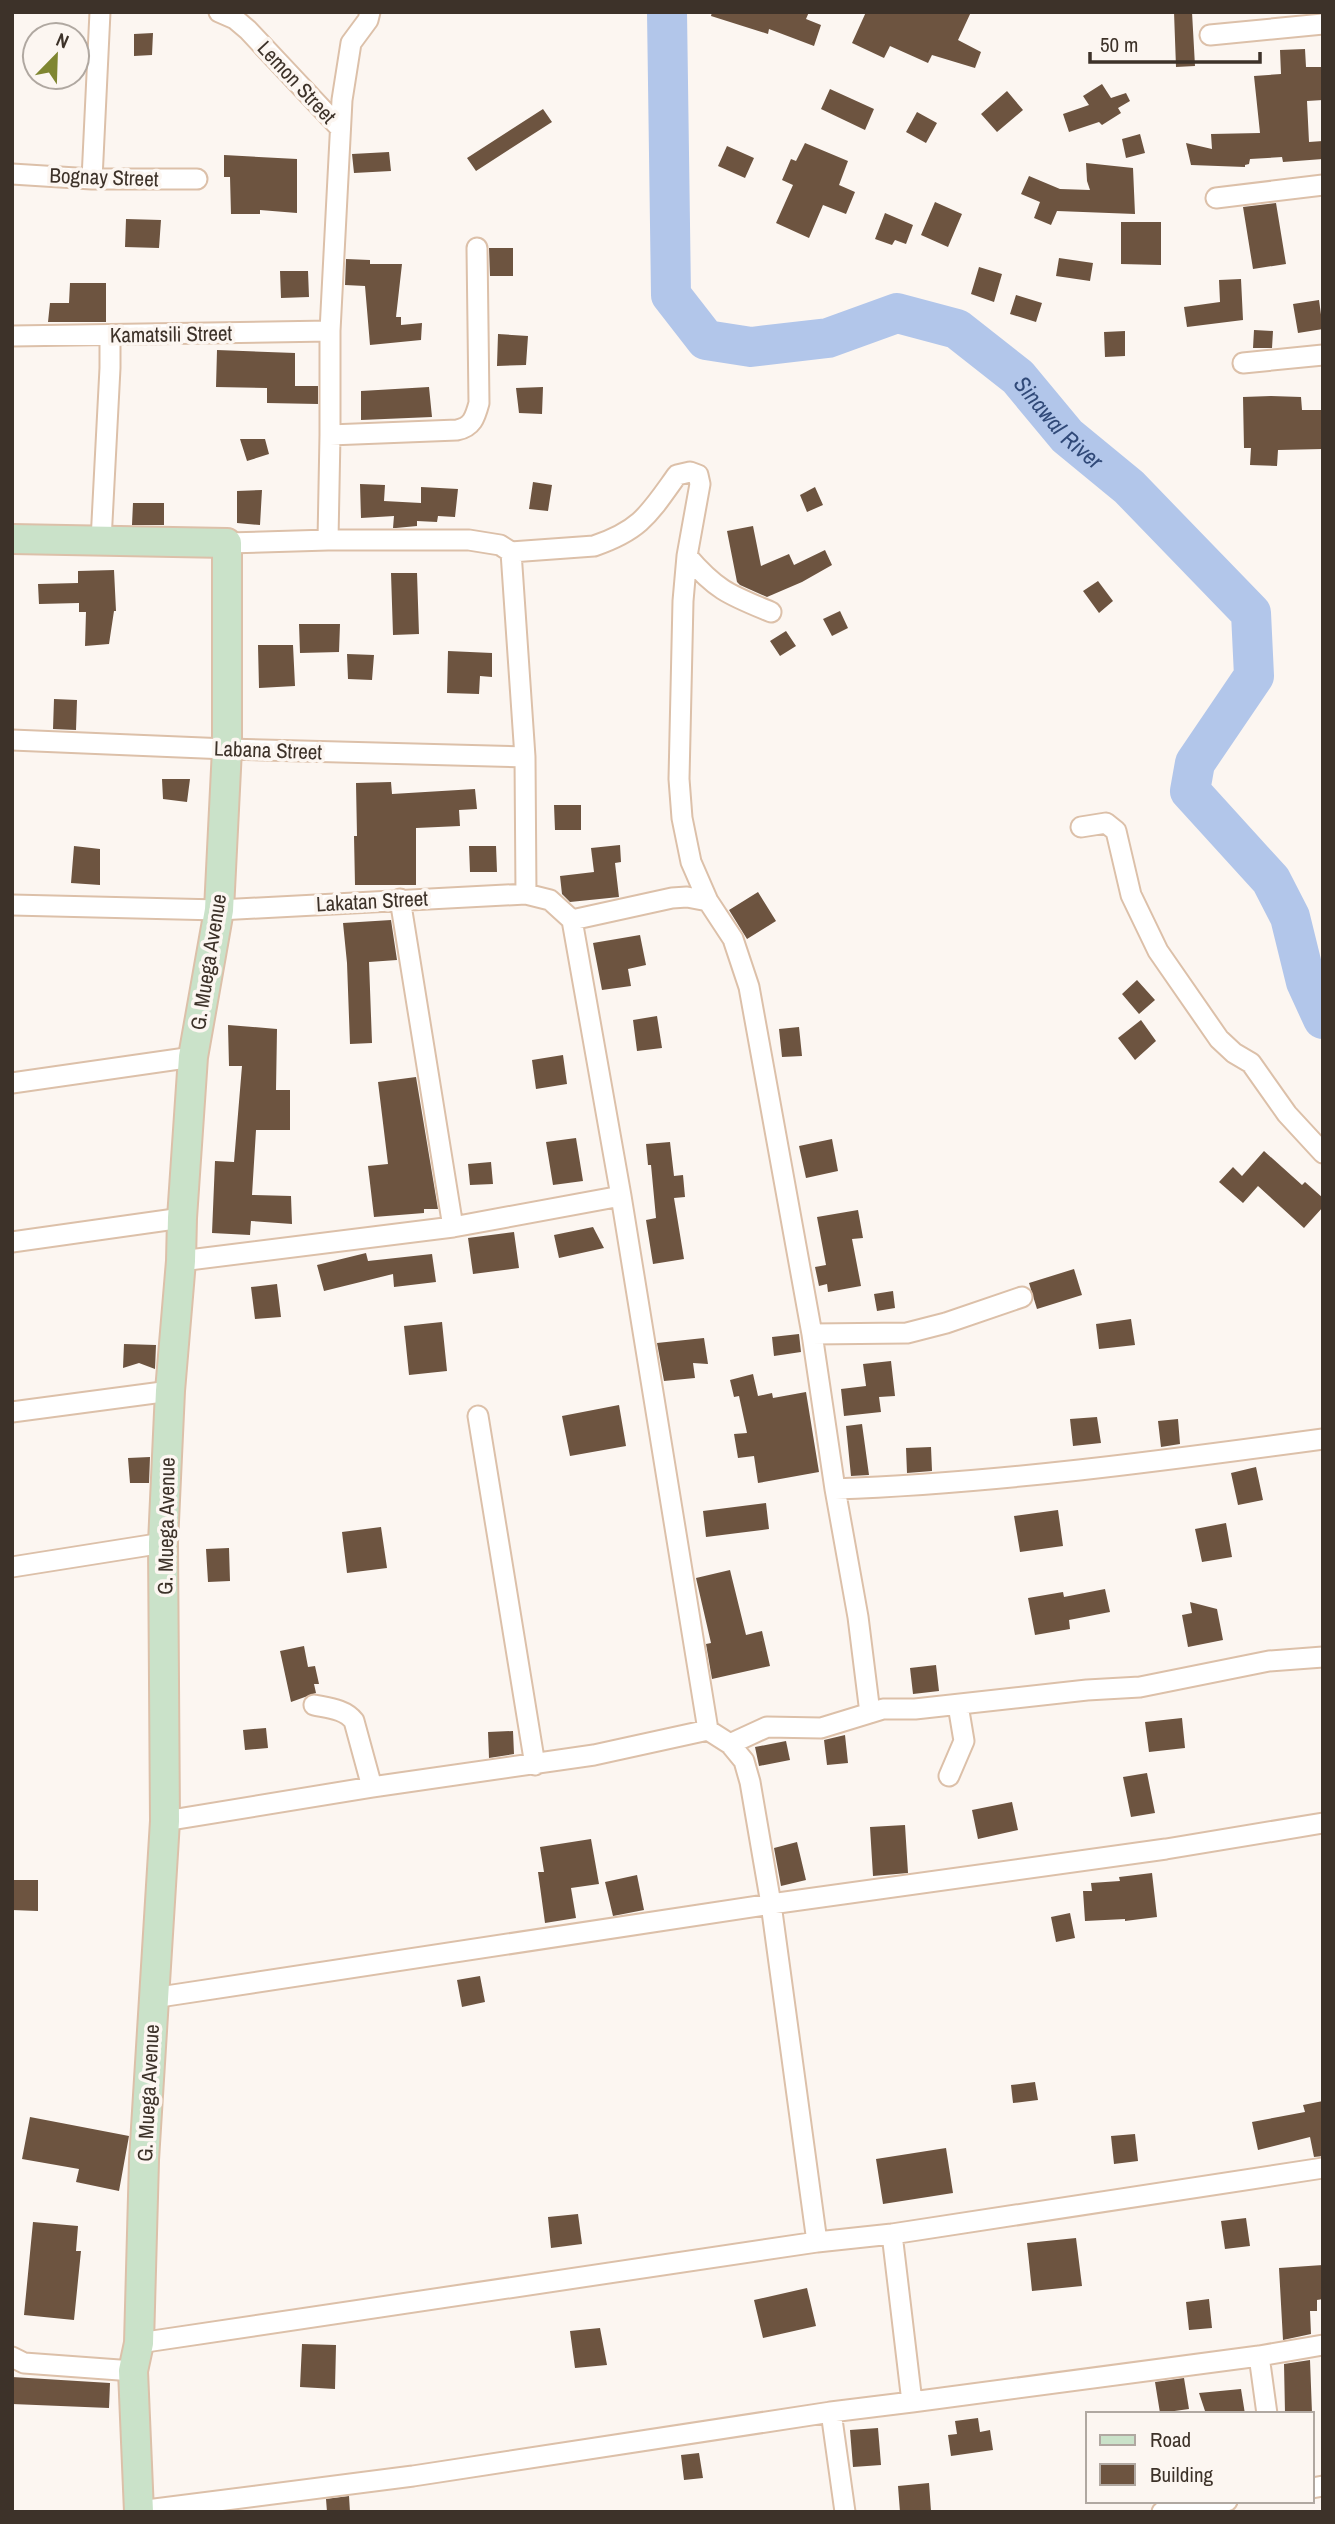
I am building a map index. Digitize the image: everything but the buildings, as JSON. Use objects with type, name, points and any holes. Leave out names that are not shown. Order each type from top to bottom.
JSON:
[{"type":"street","points":[[92,178],[100,12]]},
{"type":"street","name":"Lemon Street","points":[[219,12],[235,19],[248,30],[340,128]]},
{"type":"street","points":[[328,540],[330,331],[340,128],[351,43],[368,20],[370,12]]},
{"type":"street","points":[[1210,35],[1323,23]]},
{"type":"street","name":"Bognay Street","points":[[12,174],[197,179]]},
{"type":"street","points":[[1216,198],[1323,186]]},
{"type":"street","points":[[330,435],[430,433],[457,430],[472,424],[479,403],[477,248]]},
{"type":"street","name":"Kamatsili Street","points":[[12,336],[330,331]]},
{"type":"street","points":[[101,541],[110,335]]},
{"type":"street","points":[[1243,363],[1323,355]]},
{"type":"street","points":[[12,539],[227,543],[328,540],[486,541],[511,552],[594,547],[630,531],[649,514],[677,475],[690,472],[698,475],[700,484],[687,556],[681,666],[681,805],[687,847],[708,901],[733,939],[749,987],[812,1334],[835,1489],[858,1617],[870,1713]]},
{"type":"street","name":"G. Muega Avenue","points":[[139,2511],[133,2371],[139,2343],[143,2187],[165,1822],[163,1543],[170,1391],[193,1057],[219,910],[227,749],[227,543]]},
{"type":"street","points":[[511,552],[525,757],[526,894],[550,900],[572,920],[621,1196],[708,1730]]},
{"type":"street","points":[[687,556],[706,578],[728,594],[771,612]]},
{"type":"street","name":"Labana Street","points":[[12,740],[525,757]]},
{"type":"street","points":[[1081,827],[1106,823],[1116,831],[1131,895],[1158,951],[1212,1030],[1234,1053],[1251,1063],[1287,1114],[1323,1153]]},
{"type":"street","name":"Lakatan Street","points":[[12,905],[219,910],[526,894]]},
{"type":"street","points":[[572,920],[672,898],[687,897],[708,901]]},
{"type":"street","points":[[400,899],[453,1227]]},
{"type":"street","points":[[12,1083],[193,1057]]},
{"type":"street","points":[[181,1261],[453,1227],[621,1196]]},
{"type":"street","points":[[12,1242],[181,1217]]},
{"type":"street","points":[[812,1334],[907,1333],[946,1323],[1022,1297]]},
{"type":"street","points":[[12,1412],[170,1391]]},
{"type":"street","points":[[478,1416],[535,1765]]},
{"type":"street","points":[[835,1489],[943,1483],[1323,1439]]},
{"type":"street","points":[[12,1567],[163,1543]]},
{"type":"street","points":[[730,1744],[767,1727],[821,1728],[883,1709],[958,1705],[1087,1690],[1140,1687],[1269,1661],[1323,1657]]},
{"type":"street","points":[[314,1705],[340,1711],[355,1721],[372,1787]]},
{"type":"street","points":[[949,1776],[964,1741],[958,1705]]},
{"type":"street","points":[[165,1822],[372,1787],[535,1765],[708,1730],[730,1744],[744,1761],[750,1782],[771,1904],[817,2242]]},
{"type":"street","points":[[153,1998],[771,1904],[1166,1849],[1323,1823]]},
{"type":"street","points":[[139,2343],[817,2242],[892,2234],[1323,2168]]},
{"type":"street","points":[[892,2234],[912,2402]]},
{"type":"street","points":[[139,2511],[426,2474],[831,2412],[1259,2356],[1323,2345]]},
{"type":"street","points":[[1259,2356],[1267,2412]]},
{"type":"street","points":[[12,2357],[24,2363],[133,2371]]},
{"type":"street","points":[[831,2412],[845,2512]]},
{"type":"street","points":[[1162,2512],[1215,2503]]},
{"type":"waterway","name":"Sinawal River","points":[[667,12],[671,295],[706,340],[751,347],[828,338],[897,313],[957,329],[1018,377],[1067,436],[1129,487],[1251,613],[1254,676],[1195,763],[1190,791],[1271,880],[1290,917],[1306,982],[1323,1019]]}]
